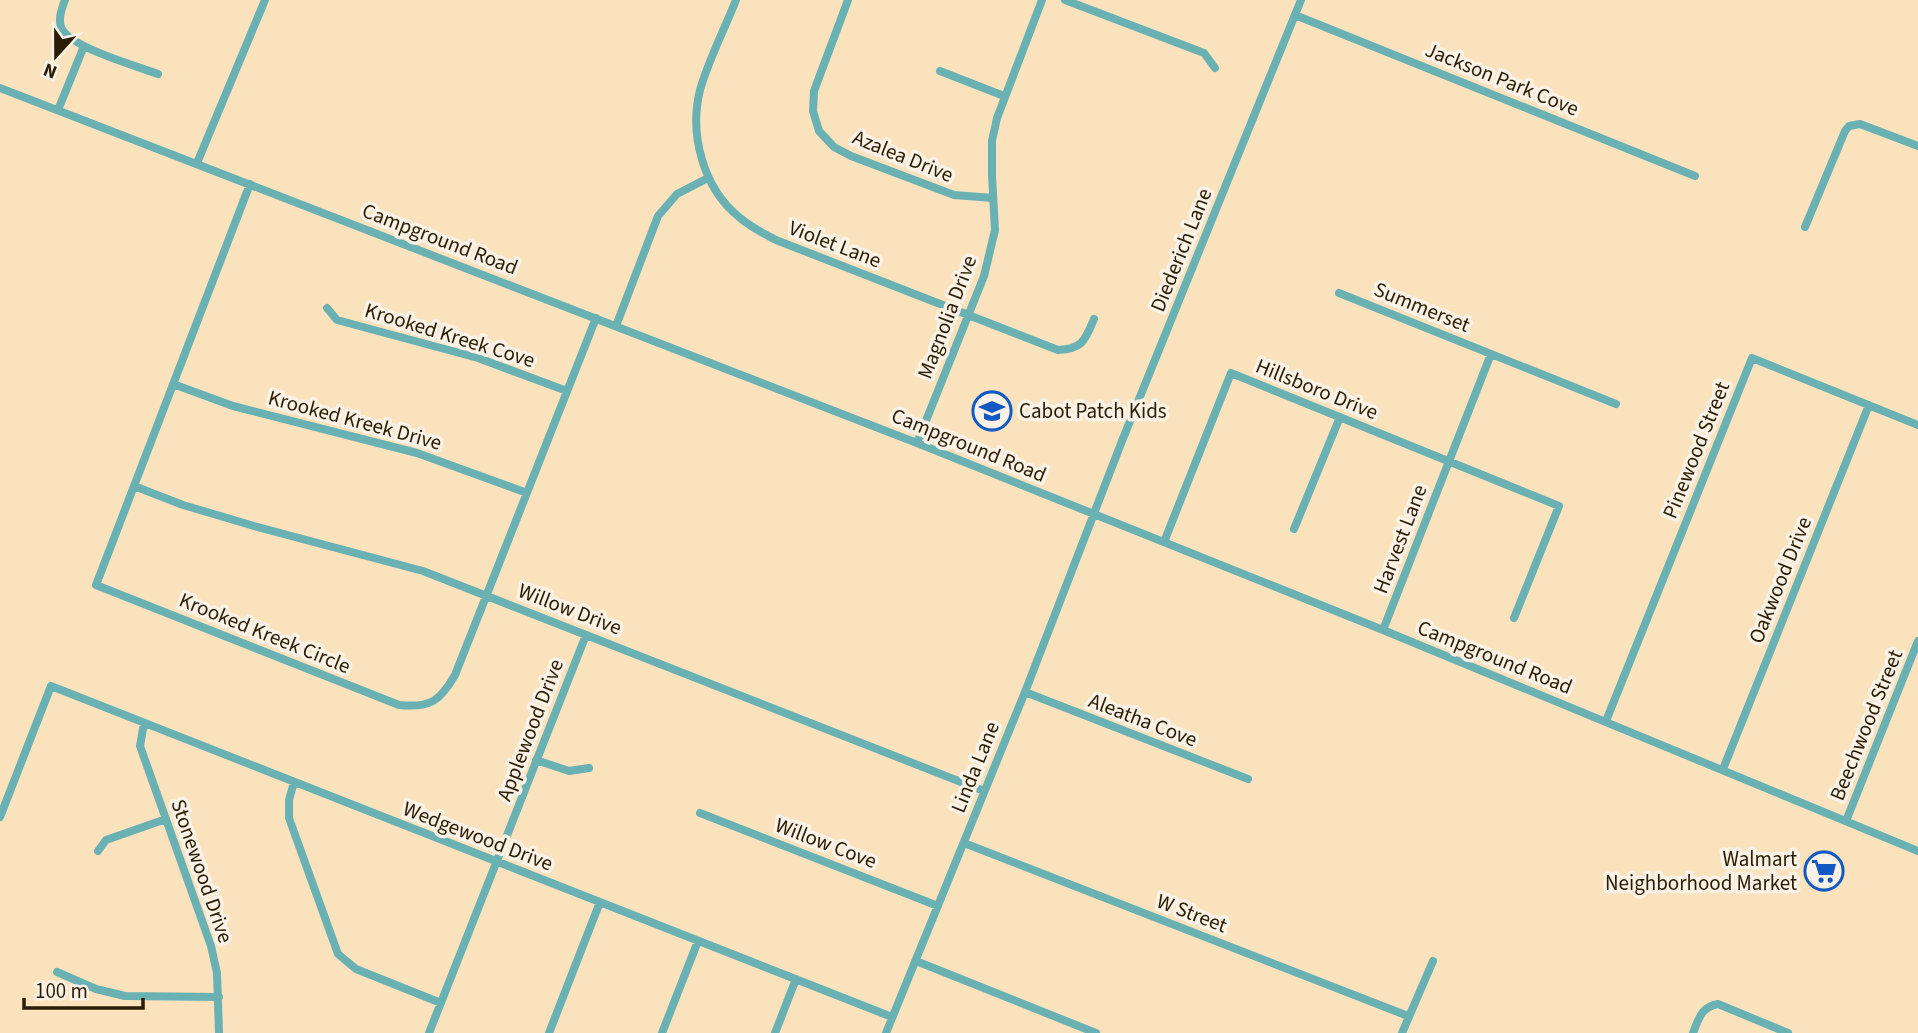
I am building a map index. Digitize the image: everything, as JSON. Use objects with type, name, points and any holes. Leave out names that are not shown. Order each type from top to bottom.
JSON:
[{"type":"street","points":[[65,0],[60,13],[61,26],[68,36],[84,46],[158,74]]},
{"type":"street","points":[[197,163],[265,0]]},
{"type":"street","name":"Violet Lane","points":[[736,0],[701,89],[696,118],[699,145],[708,177],[723,201],[737,216],[776,240],[1058,350],[1073,349],[1084,341],[1094,319]]},
{"type":"street","name":"Azalea Drive","points":[[848,0],[814,91],[813,111],[819,131],[834,147],[864,161],[954,195],[993,198]]},
{"type":"street","name":"Magnolia Drive","points":[[917,443],[991,252],[995,230],[992,141],[1004,96],[1042,0]]},
{"type":"street","points":[[1065,0],[1203,53],[1215,68]]},
{"type":"street","name":"Diederich Lane","points":[[1095,514],[1301,0]]},
{"type":"street","name":"Jackson Park Cove","points":[[1295,15],[1695,176]]},
{"type":"street","points":[[58,110],[84,46]]},
{"type":"street","points":[[940,71],[1004,96]]},
{"type":"street","name":"Campground Road","points":[[0,88],[917,443],[1383,629],[1918,851]]},
{"type":"street","points":[[1805,227],[1844,131],[1849,125],[1860,124],[1918,146]]},
{"type":"street","points":[[616,326],[658,216],[677,194],[708,177]]},
{"type":"street","name":"Krooked Kreek Circle","points":[[250,184],[96,584],[399,705],[425,704],[443,695],[455,674],[596,318]]},
{"type":"street","name":"Summerset","points":[[1339,293],[1616,404]]},
{"type":"street","name":"Krooked Kreek Cove","points":[[327,308],[337,320],[478,358],[567,390]]},
{"type":"street","points":[[1449,462],[1491,354]]},
{"type":"street","name":"Pinewood Street","points":[[1606,721],[1752,358],[1918,425]]},
{"type":"street","name":"Hillsboro Drive","points":[[1164,542],[1231,373],[1559,506],[1514,618]]},
{"type":"street","name":"Krooked Kreek Drive","points":[[173,384],[233,406],[417,453],[527,493]]},
{"type":"street","name":"Oakwood Drive","points":[[1724,769],[1869,405]]},
{"type":"street","points":[[1294,529],[1340,417]]},
{"type":"street","name":"Harvest Lane","points":[[1383,629],[1449,462]]},
{"type":"street","name":"Willow Drive","points":[[134,486],[241,523],[423,570],[984,791]]},
{"type":"street","name":"Linda Lane","points":[[886,1033],[1095,514]]},
{"type":"street","name":"Applewood Drive","points":[[429,1033],[586,635]]},
{"type":"street","name":"Beechwood Street","points":[[1846,821],[1918,641]]},
{"type":"street","name":"Wedgewood Drive","points":[[0,817],[51,686],[892,1017]]},
{"type":"street","name":"Aleatha Cove","points":[[1025,692],[1248,779]]},
{"type":"street","name":"Stonewood Drive","points":[[144,723],[140,746],[211,946],[217,973],[219,1033]]},
{"type":"street","points":[[536,760],[569,771],[589,768]]},
{"type":"street","points":[[294,782],[289,800],[289,818],[338,954],[356,969],[441,1003]]},
{"type":"street","name":"Willow Cove","points":[[700,813],[938,906]]},
{"type":"street","points":[[99,850],[106,840],[166,819]]},
{"type":"street","name":"W Street","points":[[964,843],[1408,1016]]},
{"type":"street","points":[[549,1033],[600,902]]},
{"type":"street","points":[[662,1033],[698,941]]},
{"type":"street","points":[[916,961],[1096,1033]]},
{"type":"street","points":[[1402,1033],[1433,961]]},
{"type":"street","points":[[57,972],[96,989],[125,996],[219,997]]},
{"type":"street","points":[[775,1033],[796,979]]},
{"type":"street","points":[[1693,1033],[1701,1012],[1708,1006],[1718,1004],[1788,1033]]},
{"type":"place","name":"Cabot Patch Kids","points":[[992,411]]},
{"type":"place","name":"Walmart Neighborhood Market","points":[[1824,871]]}]
